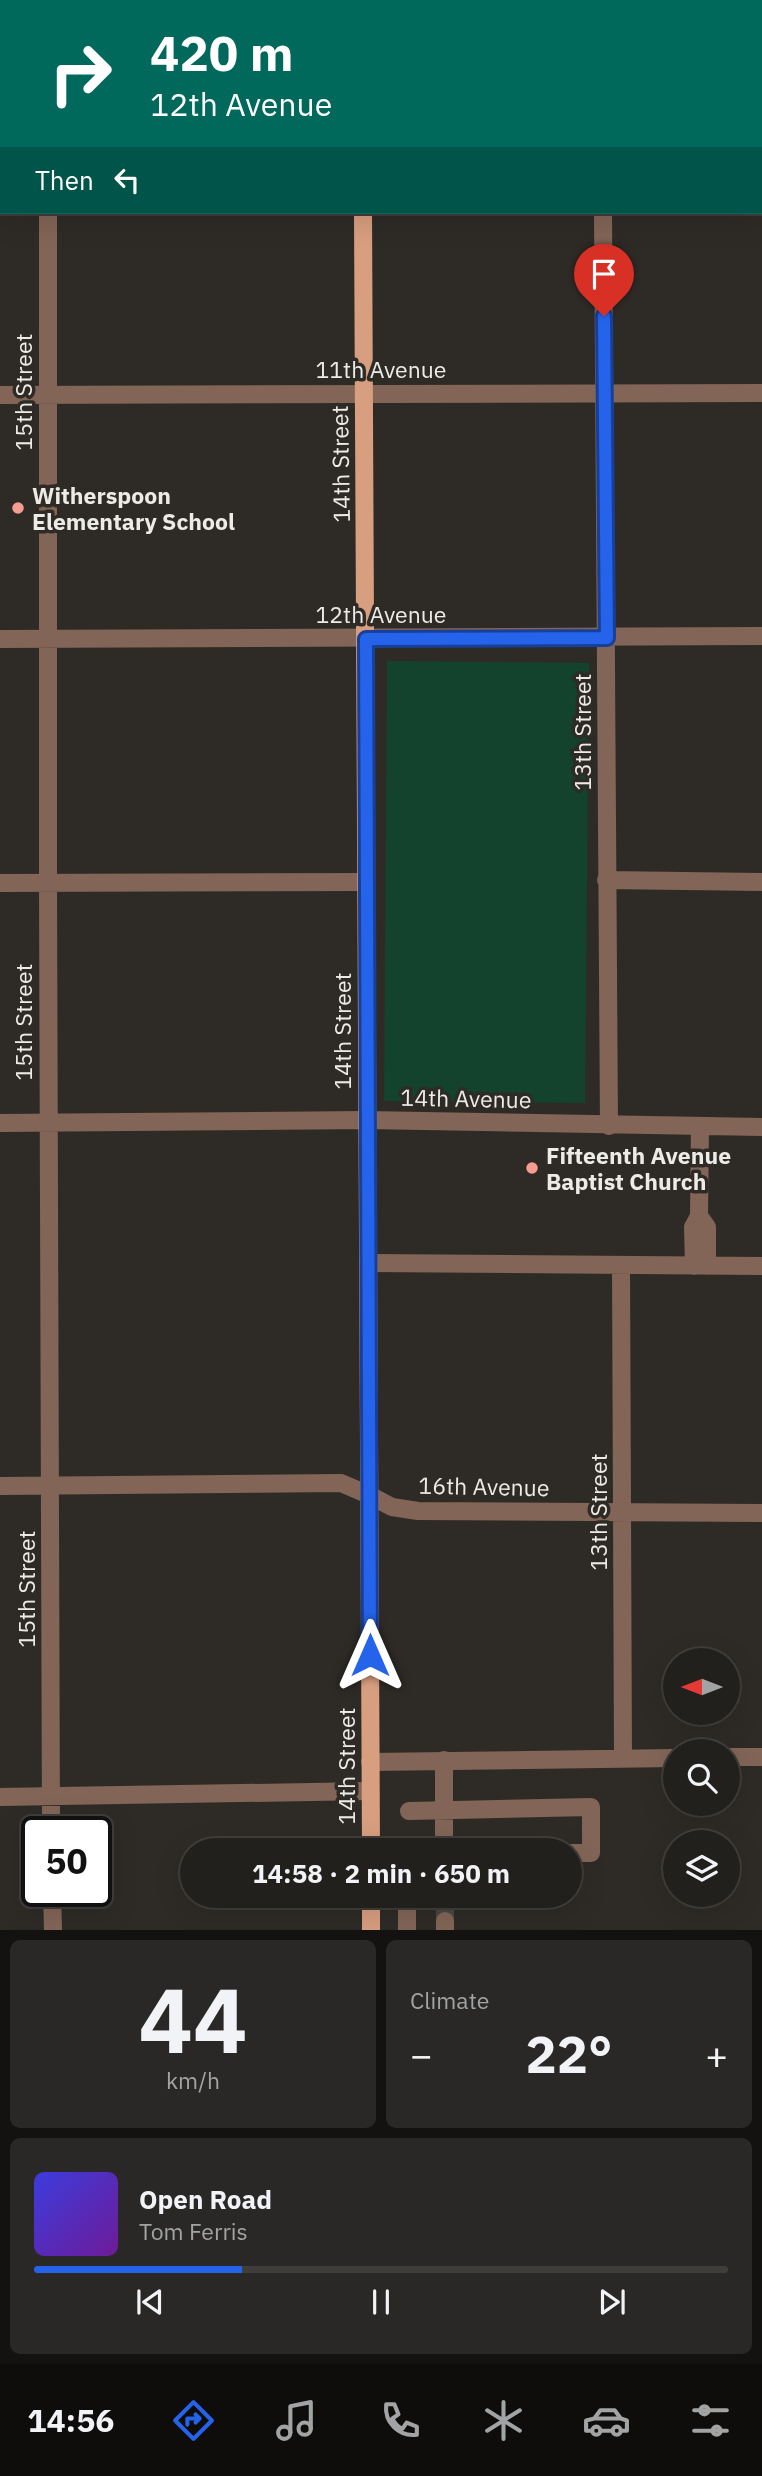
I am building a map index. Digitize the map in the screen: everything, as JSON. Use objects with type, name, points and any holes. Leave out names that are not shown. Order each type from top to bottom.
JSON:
[{"type":"main road","name":"14th Street","points":[[363,214],[370,1838]]},
{"type":"main road","points":[[371,1908],[371,1930]]},
{"type":"street","name":"15th Street","points":[[48,214],[51,1816]]},
{"type":"street","name":"13th Street","points":[[603,214],[609,1126]]},
{"type":"street","name":"11th Avenue","points":[[0,394],[762,393]]},
{"type":"street","name":"12th Avenue","points":[[0,639],[762,636]]},
{"type":"street","points":[[606,880],[762,881]]},
{"type":"street","points":[[0,883],[367,882]]},
{"type":"street","name":"14th Avenue","points":[[0,1124],[366,1120],[762,1127]]},
{"type":"street","points":[[699,1126],[699,1216],[707,1227],[700,1266]]},
{"type":"street","points":[[368,1263],[762,1266]]},
{"type":"street","name":"13th Street","points":[[621,1265],[622,1758]]},
{"type":"street","name":"16th Avenue","points":[[0,1486],[341,1483],[392,1507],[418,1511],[762,1513]]},
{"type":"street","points":[[740,1757],[762,1757]]},
{"type":"street","points":[[370,1762],[663,1758]]},
{"type":"street","points":[[444,1760],[444,1838]]},
{"type":"street","points":[[0,1797],[370,1791]]},
{"type":"street","points":[[410,1811],[591,1807],[591,1853],[582,1853]]},
{"type":"street","points":[[52,1907],[53,1930]]},
{"type":"street","points":[[407,1908],[407,1930]]},
{"type":"green space","points":[[387,661],[589,663],[585,1103],[384,1101]]},
{"type":"tunnel","points":[[445,1908],[445,1921]]},
{"type":"place","name":"Witherspoon Elementary School","points":[[18,508]]},
{"type":"place","name":"Fifteenth Avenue Baptist Church","points":[[532,1168]]},
{"type":"route","points":[[370,1655],[366,639],[607,638],[604,316]]}]
